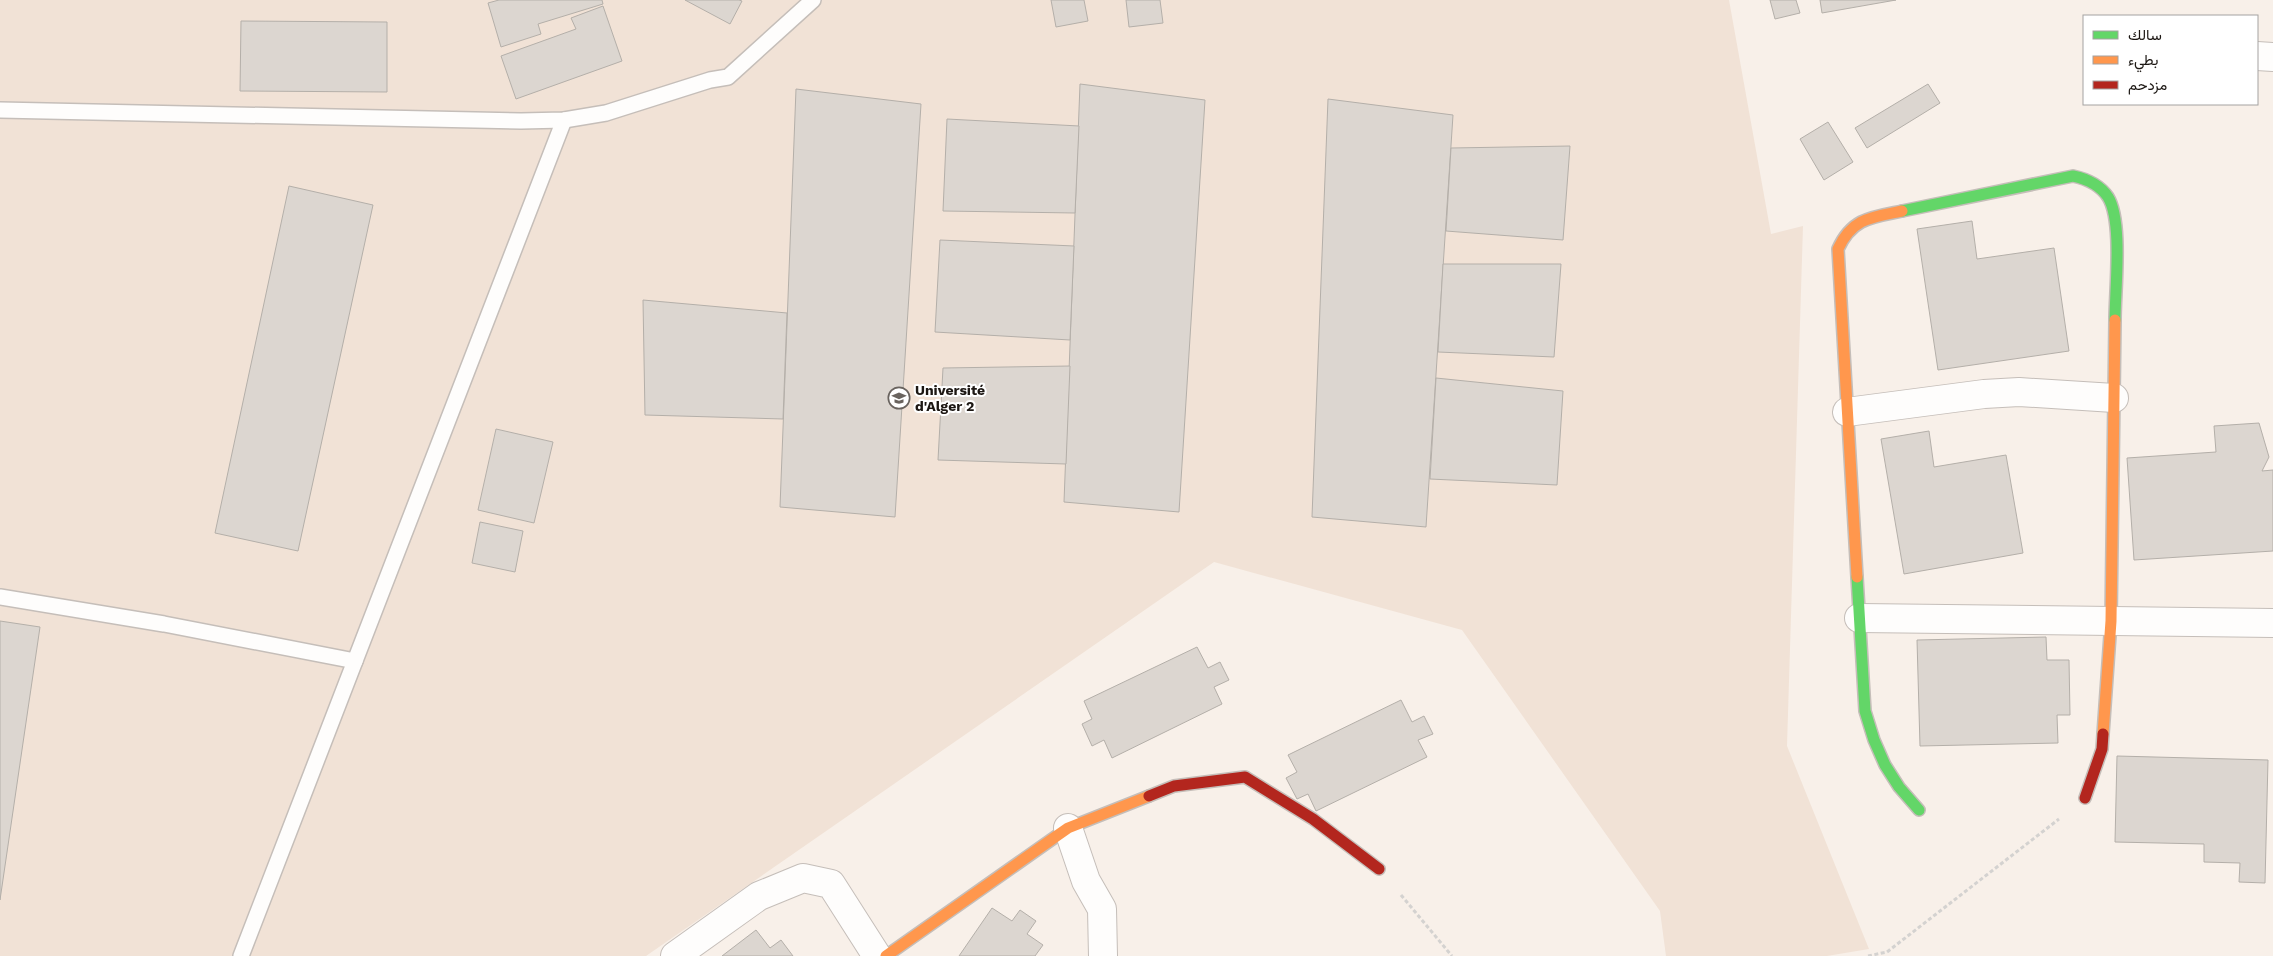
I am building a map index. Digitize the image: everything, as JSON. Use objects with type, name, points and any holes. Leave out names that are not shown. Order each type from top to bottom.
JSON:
[{"type":"street","points":[[2258,56],[2273,57]]},
{"type":"street","points":[[1919,810],[1895,783],[1885,768],[1872,740],[1865,711],[1838,249],[1844,235],[1855,224],[1869,218],[2073,176],[2087,179],[2099,186],[2109,196],[2114,208],[2116,223],[2111,621],[2102,749],[2085,798]]},
{"type":"street","points":[[1848,412],[1984,394],[2019,392],[2114,398]]},
{"type":"street","points":[[1859,618],[2273,623]]},
{"type":"street","points":[[886,956],[1068,828],[1174,786],[1245,777],[1313,819],[1379,869]]},
{"type":"street","points":[[1068,828],[1086,881],[1102,909],[1103,956]]},
{"type":"street","points":[[674,956],[759,896],[802,878],[831,884],[877,956]]},
{"type":"lane","points":[[0,110],[511,121],[564,120],[606,113],[710,80],[728,77],[813,0]]},
{"type":"lane","points":[[241,956],[564,120]]},
{"type":"lane","points":[[0,597],[164,624],[355,661]]},
{"type":"path","points":[[1868,956],[1887,952],[2085,798]]},
{"type":"path","points":[[1379,869],[1452,956]]},
{"type":"shaded area","name":"Université d'Alger 2","points":[[0,0],[1729,0],[1771,234],[1803,226],[1787,746],[1869,949],[1827,956],[1666,956],[1660,911],[1462,630],[1214,562],[646,956],[0,956]]},
{"type":"building","points":[[499,0],[602,0],[603,4],[538,24],[541,34],[501,47],[488,3]]},
{"type":"building","points":[[685,0],[739,0],[742,1],[730,24]]},
{"type":"building","points":[[1051,0],[1084,0],[1088,21],[1056,27]]},
{"type":"building","points":[[1126,0],[1160,0],[1163,23],[1129,27]]},
{"type":"building","points":[[1770,0],[1796,0],[1800,13],[1775,19]]},
{"type":"building","points":[[1820,0],[1896,0],[1822,13]]},
{"type":"building","points":[[603,6],[622,61],[516,99],[501,56],[576,29],[571,18]]},
{"type":"building","points":[[241,21],[387,22],[387,92],[240,91]]},
{"type":"building","points":[[1080,84],[1205,100],[1179,512],[1064,502]]},
{"type":"building","points":[[1928,84],[1940,103],[1867,148],[1855,128]]},
{"type":"building","points":[[796,89],[921,104],[895,517],[780,507]]},
{"type":"building","points":[[1328,99],[1453,115],[1426,527],[1312,517]]},
{"type":"building","points":[[947,119],[1079,126],[1075,213],[943,211]]},
{"type":"building","points":[[1828,122],[1853,162],[1824,180],[1800,139]]},
{"type":"building","points":[[1570,146],[1563,240],[1446,231],[1451,148]]},
{"type":"building","points":[[289,186],[373,205],[298,551],[215,533]]},
{"type":"building","points":[[1972,221],[1977,259],[2054,248],[2069,351],[1938,370],[1917,229]]},
{"type":"building","points":[[940,240],[1074,246],[1070,340],[935,332]]},
{"type":"building","points":[[1443,264],[1561,264],[1554,357],[1438,352]]},
{"type":"building","points":[[643,300],[787,313],[783,419],[645,415]]},
{"type":"building","points":[[1070,366],[1066,464],[938,460],[943,368]]},
{"type":"building","points":[[1436,378],[1563,391],[1557,485],[1430,479]]},
{"type":"building","points":[[2259,423],[2269,457],[2262,471],[2273,470],[2273,551],[2134,560],[2127,458],[2216,452],[2214,426]]},
{"type":"building","points":[[496,429],[553,442],[534,523],[478,510]]},
{"type":"building","points":[[1929,431],[1934,467],[2006,455],[2023,553],[1904,574],[1881,439]]},
{"type":"building","points":[[480,522],[523,531],[515,572],[472,563]]},
{"type":"building","points":[[0,621],[40,627],[0,900]]},
{"type":"building","points":[[2046,637],[2047,660],[2069,660],[2070,715],[2057,715],[2058,743],[1920,746],[1917,640]]},
{"type":"building","points":[[1197,647],[1208,668],[1220,662],[1229,680],[1214,687],[1222,704],[1112,758],[1104,740],[1092,746],[1082,724],[1092,719],[1084,701]]},
{"type":"building","points":[[1401,700],[1412,722],[1424,716],[1433,734],[1418,740],[1427,757],[1316,811],[1308,794],[1297,799],[1286,778],[1297,772],[1288,755]]},
{"type":"building","points":[[2117,756],[2268,760],[2265,883],[2239,882],[2240,863],[2204,862],[2204,844],[2115,842]]},
{"type":"building","points":[[992,908],[1012,921],[1020,910],[1036,921],[1027,934],[1043,945],[1035,956],[959,956]]},
{"type":"building","points":[[756,930],[770,948],[781,940],[793,956],[722,956]]},
{"type":"traffic: fast","points":[[1902,211],[2073,176],[2093,183],[2108,197],[2113,208],[2117,239],[2115,320]]},
{"type":"traffic: fast","points":[[1857,577],[1865,711],[1874,740],[1885,765],[1899,787],[1919,810]]},
{"type":"traffic: slow","points":[[1857,577],[1838,249],[1856,225],[1872,217],[1902,211]]},
{"type":"traffic: slow","points":[[2103,734],[2111,621],[2115,320]]},
{"type":"traffic: slow","points":[[886,956],[1068,828],[1149,796]]},
{"type":"traffic: jam","points":[[2085,798],[2102,749],[2103,734]]},
{"type":"traffic: jam","points":[[1149,796],[1174,786],[1245,777],[1313,819],[1379,869]]},
{"type":"place","name":"Université d'Alger 2","points":[[899,398]]}]
